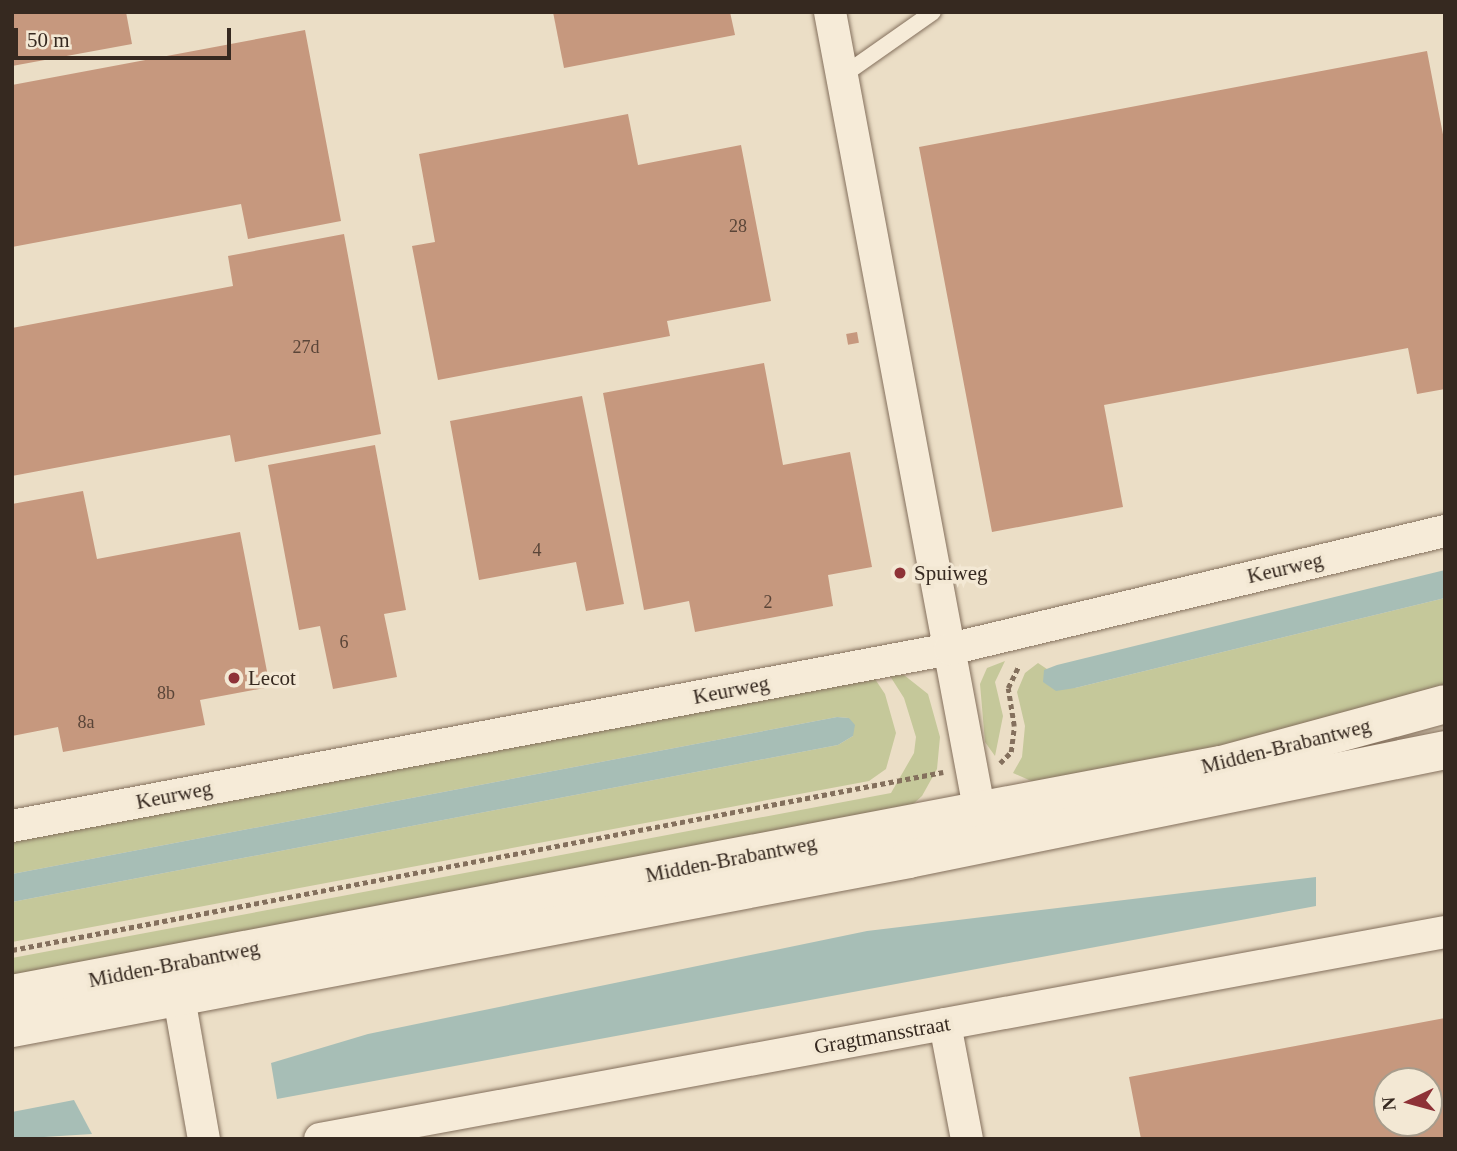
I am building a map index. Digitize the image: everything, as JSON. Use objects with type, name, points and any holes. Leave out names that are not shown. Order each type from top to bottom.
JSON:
[{"type":"street","points":[[830,12],[983,827]]},
{"type":"street","name":"Keurweg","points":[[12,826],[950,649],[1037,626],[1445,531]]},
{"type":"street","name":"Midden-Brabantweg","points":[[983,827],[1445,705]]},
{"type":"street","name":"Midden-Brabantweg","points":[[12,1028],[176,981],[983,827],[1445,750]]},
{"type":"street","name":"Gragtmansstraat","points":[[320,1139],[1445,932]]},
{"type":"street","points":[[176,981],[204,1139]]},
{"type":"street","name":"Midden-Brabantweg","points":[[12,994],[176,981]]},
{"type":"street","points":[[945,1024],[967,1139]]},
{"type":"lane","points":[[842,76],[933,12]]},
{"type":"path","name":"Midden-Brabantweg","points":[[12,950],[1003,762],[1011,752],[1014,726],[1008,688],[1037,626]]},
{"type":"green space","points":[[1445,598],[1445,684],[1268,738],[1047,788],[1013,773],[1022,757],[1025,726],[1017,692],[1025,673],[1038,663],[1075,688]]},
{"type":"green space","points":[[1005,661],[995,682],[1003,716],[995,756],[985,742],[980,684],[987,668]]},
{"type":"green space","points":[[904,675],[928,694],[940,737],[937,769],[922,796],[903,813],[12,986],[12,958],[891,793],[914,753],[916,737],[904,698],[890,676]]},
{"type":"green space","points":[[875,679],[885,694],[896,733],[886,769],[869,781],[12,942],[12,902],[838,745],[853,736],[849,718],[837,717],[12,874],[12,841]]},
{"type":"water","points":[[1445,570],[1445,598],[1075,688],[1056,691],[1043,682],[1044,670],[1057,665]]},
{"type":"water","points":[[837,717],[849,718],[855,725],[853,736],[838,745],[12,902],[12,874]]},
{"type":"water","points":[[1316,877],[1316,906],[277,1099],[271,1063],[368,1034],[867,931]]},
{"type":"water","points":[[74,1100],[92,1134],[12,1139],[12,1112]]},
{"type":"building","points":[[12,12],[126,12],[132,44],[12,66]]},
{"type":"building","points":[[553,12],[730,12],[735,35],[564,68]]},
{"type":"building","points":[[305,30],[341,221],[248,239],[241,204],[12,247],[12,85]]},
{"type":"building","points":[[1427,51],[1445,145],[1445,389],[1417,394],[1408,348],[1104,405],[1123,507],[992,532],[919,147]]},
{"type":"building","points":[[628,114],[638,165],[741,145],[771,301],[667,321],[670,336],[438,380],[412,246],[435,242],[419,154]]},
{"type":"building","points":[[344,234],[381,434],[235,462],[230,435],[12,476],[12,328],[233,286],[228,256]]},
{"type":"building","points":[[857,332],[859,343],[848,345],[846,334]]},
{"type":"building","points":[[764,363],[783,465],[850,452],[872,567],[828,575],[833,606],[695,632],[689,601],[644,610],[603,393]]},
{"type":"building","points":[[582,396],[624,604],[586,611],[576,562],[479,580],[450,421]]},
{"type":"building","points":[[375,445],[406,610],[384,614],[397,677],[333,689],[320,626],[299,630],[268,465]]},
{"type":"building","points":[[83,491],[97,559],[240,532],[270,687],[200,700],[205,725],[63,752],[58,727],[12,736],[12,504]]},
{"type":"building","points":[[1445,1018],[1445,1139],[1141,1139],[1129,1077]]},
{"type":"place","name":"Spuiweg","points":[[900,573]]},
{"type":"place","name":"Lecot","points":[[234,678]]}]
